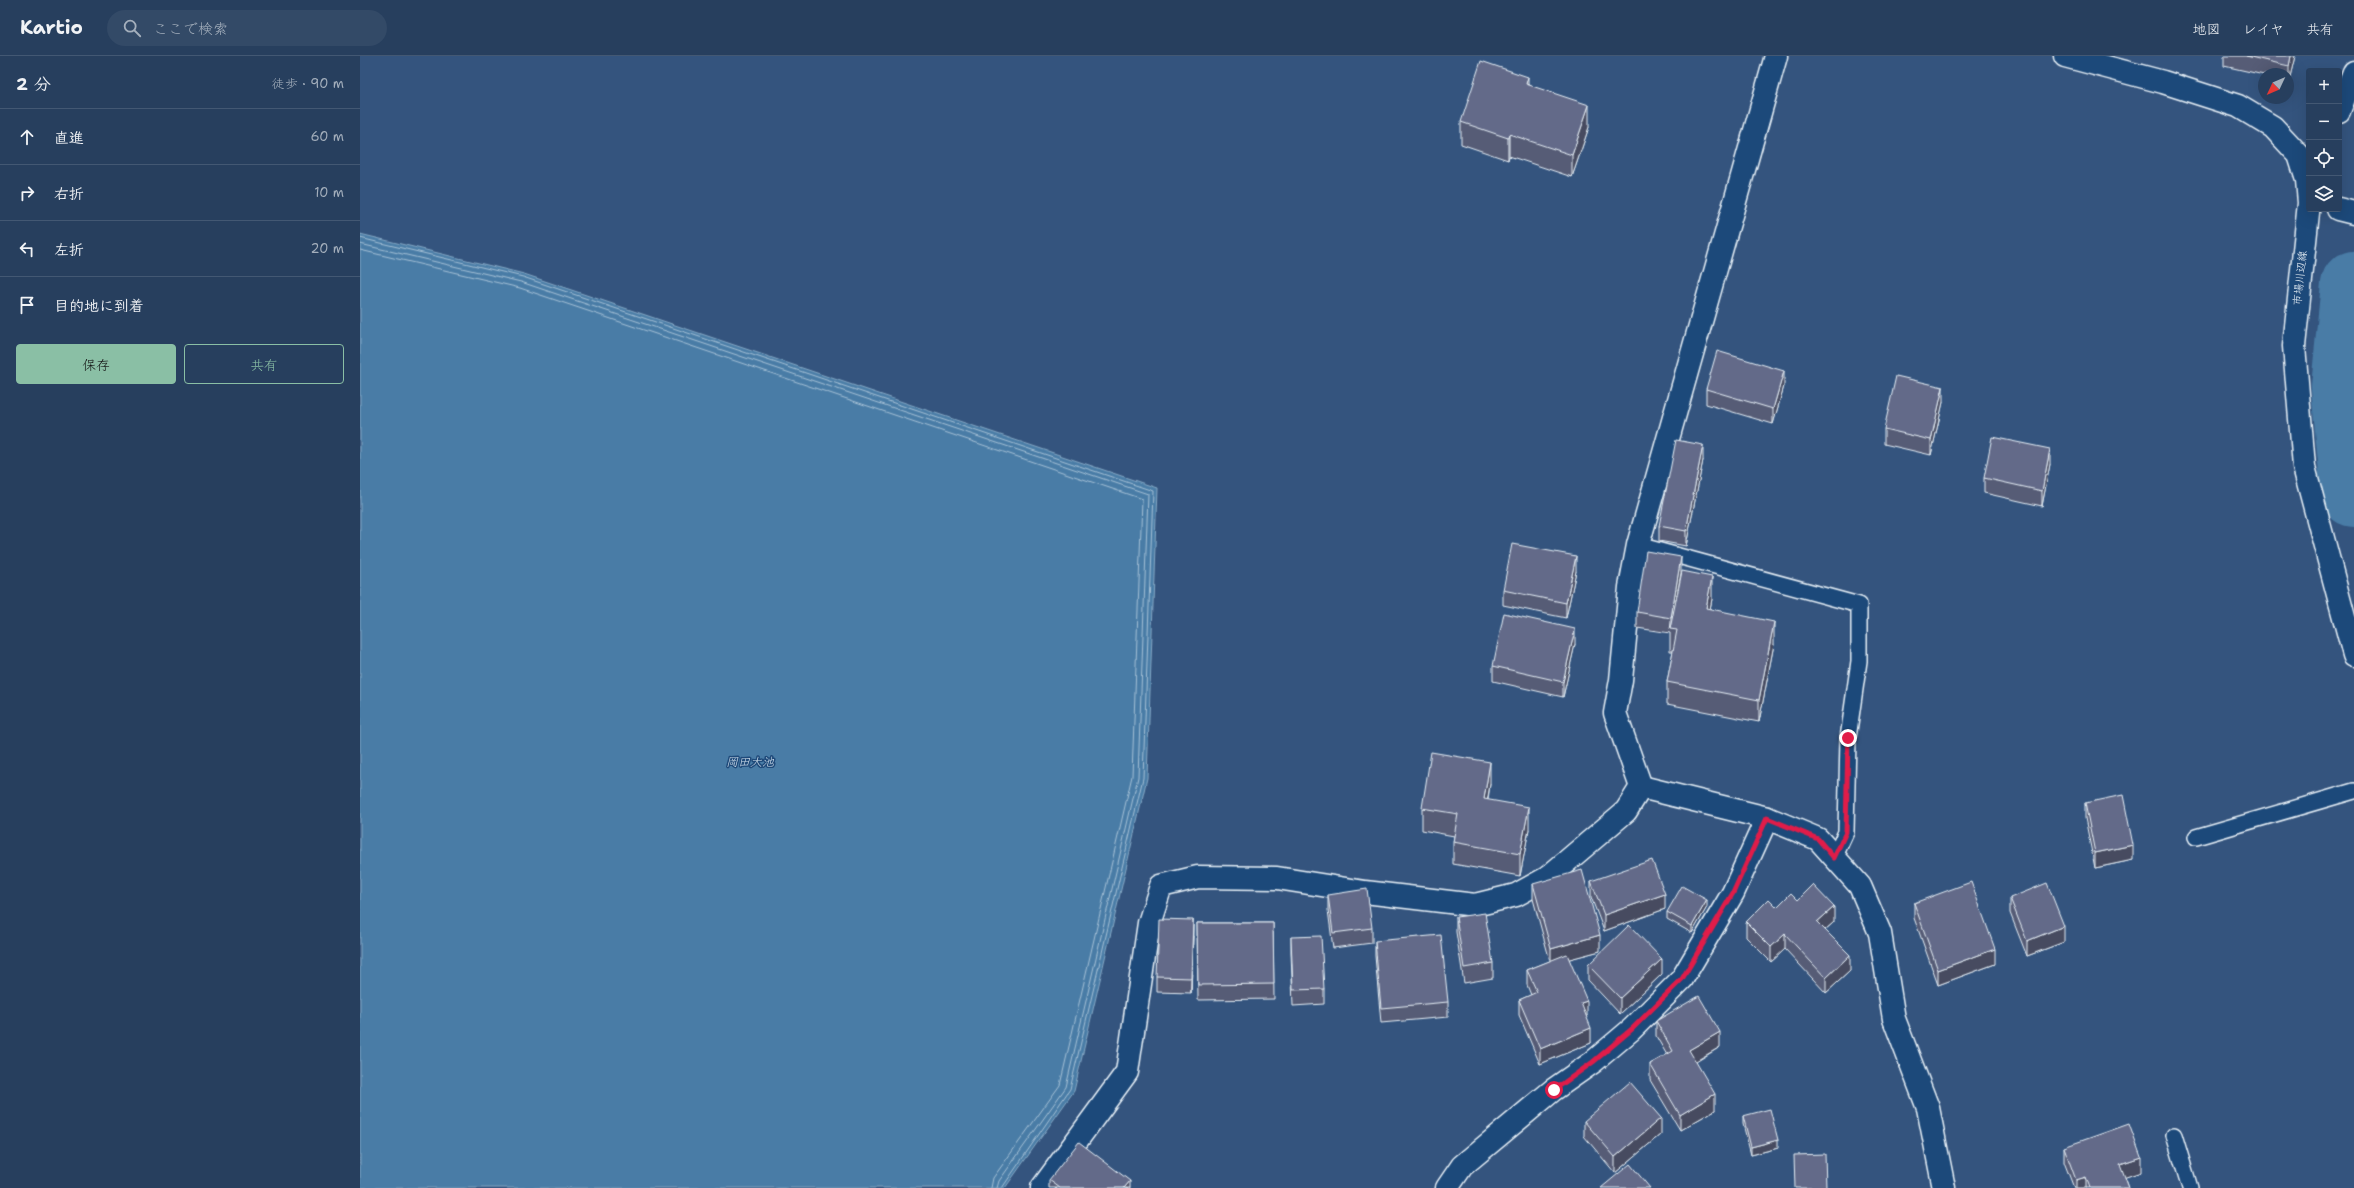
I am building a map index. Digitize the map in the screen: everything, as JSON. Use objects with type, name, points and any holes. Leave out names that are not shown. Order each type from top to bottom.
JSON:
[{"type":"street","points":[[1641,787],[1615,713],[1621,680],[1630,587],[1638,545],[1776,56]]},
{"type":"street","name":"市場川辺線","points":[[2064,56],[2162,82],[2238,106],[2273,127],[2304,152],[2307,176]]},
{"type":"street","points":[[2342,104],[2354,72]]},
{"type":"street","name":"市場川辺線","points":[[2308,212],[2294,346],[2304,467],[2354,655]]},
{"type":"street","points":[[1641,787],[1767,818],[1818,839],[1860,886],[1880,932],[1894,1019],[1928,1108],[1944,1188]]},
{"type":"street","points":[[1042,1188],[1127,1072],[1149,923],[1161,886],[1198,877],[1277,878],[1475,905],[1516,895],[1547,878],[1626,811],[1641,787]]},
{"type":"street","points":[[1447,1188],[1462,1166],[1554,1090],[1593,1062],[1632,1029],[1682,979],[1733,893],[1767,818]]},
{"type":"lane","points":[[1638,545],[1859,605],[1859,661],[1848,738],[1846,832],[1834,858]]},
{"type":"lane","points":[[2196,837],[2354,791]]},
{"type":"lane","points":[[2174,1135],[2190,1188]]},
{"type":"water","name":"岡田大池","points":[[360,234],[524,274],[1157,488],[1147,778],[1074,1091],[1005,1188],[360,1188]]},
{"type":"building","points":[[2246,56],[2291,56],[2289,66]]},
{"type":"building","points":[[1481,61],[1528,77],[1526,84],[1589,105],[1572,155],[1509,134],[1508,138],[1461,122]]},
{"type":"building","points":[[1717,351],[1784,371],[1773,409],[1706,389]]},
{"type":"building","points":[[1896,376],[1943,387],[1931,440],[1884,429]]},
{"type":"building","points":[[1992,437],[2050,449],[2042,491],[1984,478]]},
{"type":"building","points":[[1676,440],[1703,445],[1686,531],[1659,526]]},
{"type":"building","points":[[1512,544],[1576,556],[1566,603],[1503,590]]},
{"type":"building","points":[[1646,551],[1681,557],[1671,618],[1637,612]]},
{"type":"building","points":[[1682,571],[1712,577],[1706,608],[1774,622],[1759,700],[1667,682],[1677,630],[1670,629]]},
{"type":"building","points":[[1504,613],[1575,629],[1563,682],[1493,666]]},
{"type":"building","points":[[1431,752],[1490,762],[1484,799],[1529,807],[1520,854],[1453,842],[1458,814],[1422,808]]},
{"type":"building","points":[[2123,795],[2133,845],[2095,853],[2085,803]]},
{"type":"building","points":[[1652,860],[1665,894],[1604,915],[1591,881]]},
{"type":"building","points":[[1582,870],[1600,935],[1551,949],[1533,884]]},
{"type":"building","points":[[1971,882],[1995,949],[1938,970],[1914,903]]},
{"type":"building","points":[[2047,883],[2064,926],[2027,941],[2010,898]]},
{"type":"building","points":[[1813,885],[1834,907],[1817,922],[1850,955],[1826,978],[1785,934],[1771,947],[1746,922],[1769,899],[1777,907],[1791,893],[1798,900]]},
{"type":"building","points":[[1682,886],[1707,900],[1692,926],[1667,912]]},
{"type":"building","points":[[1367,889],[1372,928],[1333,933],[1328,895]]},
{"type":"building","points":[[1485,913],[1493,963],[1464,968],[1456,917]]},
{"type":"building","points":[[1159,919],[1193,920],[1191,978],[1157,977]]},
{"type":"building","points":[[1197,923],[1273,923],[1274,984],[1198,985]]},
{"type":"building","points":[[1629,925],[1662,959],[1620,998],[1588,965]]},
{"type":"building","points":[[1441,935],[1448,1002],[1381,1008],[1375,941]]},
{"type":"building","points":[[1321,936],[1324,989],[1293,990],[1291,937]]},
{"type":"building","points":[[1567,954],[1587,1001],[1581,1003],[1591,1028],[1540,1049],[1519,1000],[1537,992],[1527,970]]},
{"type":"building","points":[[1699,996],[1720,1032],[1689,1050],[1715,1094],[1680,1115],[1650,1064],[1673,1051],[1656,1021]]},
{"type":"building","points":[[1630,1082],[1661,1118],[1615,1157],[1584,1121]]},
{"type":"building","points":[[1770,1109],[1778,1140],[1751,1147],[1743,1116]]},
{"type":"building","points":[[2129,1124],[2141,1157],[2120,1164],[2129,1188],[2090,1188],[2086,1177],[2076,1180],[2064,1147]]},
{"type":"building","points":[[1079,1142],[1130,1181],[1124,1188],[1060,1188],[1049,1180]]},
{"type":"building","points":[[1825,1154],[1826,1188],[1795,1188],[1794,1155]]},
{"type":"building","points":[[1630,1164],[1650,1188],[1601,1188]]},
{"type":"waterway","points":[[2354,284],[2344,387],[2354,494]]},
{"type":"route","points":[[1554,1090],[1593,1062],[1632,1029],[1682,979],[1733,893],[1767,818],[1818,839],[1834,858],[1846,832],[1848,738]]}]
